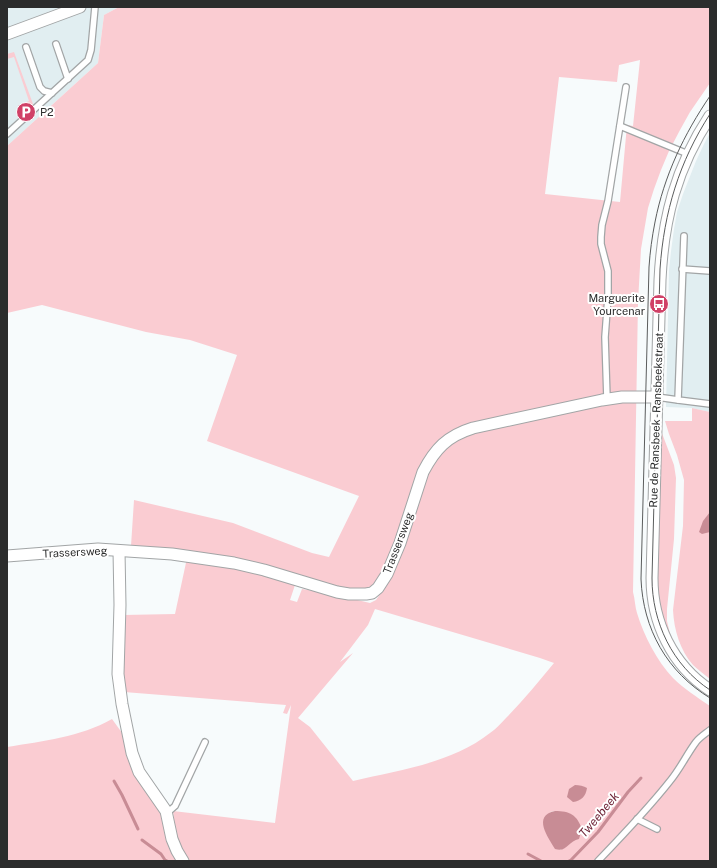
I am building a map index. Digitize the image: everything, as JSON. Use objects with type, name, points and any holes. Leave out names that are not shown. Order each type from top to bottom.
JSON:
[{"type":"street","points":[[7,34],[80,7]]},
{"type":"street","name":"Rue de Ransbeek - Ransbeekstraat","points":[[710,116],[688,154],[673,193],[661,259],[652,578],[654,606],[664,635],[674,654],[686,669],[710,690]]},
{"type":"street","name":"Trassersweg","points":[[7,556],[98,549],[180,555],[234,563],[264,570],[337,592],[358,595],[372,593],[378,588],[387,574],[405,528],[423,472],[436,451],[458,433],[472,428],[607,399],[622,397],[657,397]]},
{"type":"street","points":[[118,551],[120,605],[118,670],[124,714],[132,753],[134,762],[139,772],[162,804],[172,839],[183,861]]},
{"type":"lane","points":[[7,134],[85,63],[91,50],[95,7]]},
{"type":"lane","points":[[56,44],[68,79]]},
{"type":"lane","points":[[26,47],[40,87],[44,91],[52,93]]},
{"type":"lane","points":[[607,399],[605,337],[608,271],[601,244],[601,237],[626,87]]},
{"type":"lane","points":[[620,126],[688,154]]},
{"type":"lane","points":[[678,400],[684,236]]},
{"type":"lane","points":[[682,268],[710,271]]},
{"type":"lane","points":[[657,397],[710,404]]},
{"type":"lane","points":[[598,861],[671,780],[696,742],[710,730]]},
{"type":"lane","points":[[166,814],[175,806],[204,742]]},
{"type":"lane","points":[[637,819],[657,829]]},
{"type":"shaded area","points":[[7,7],[119,7],[104,15],[98,63],[7,146]]},
{"type":"shaded area","points":[[119,7],[710,7],[710,83],[690,112],[669,151],[661,170],[648,208],[641,249],[638,302],[633,592],[636,611],[643,630],[662,664],[677,682],[710,706],[710,861],[188,861],[176,837],[173,811],[275,823],[291,705],[287,714],[283,713],[286,705],[124,692],[123,615],[175,614],[187,558],[131,546],[134,500],[233,523],[312,553],[329,557],[359,496],[207,441],[237,355],[190,340],[146,332],[42,305],[7,313],[7,146],[98,63],[104,15]],"holes":[[[640,60],[633,126],[627,125],[620,202],[545,194],[559,77],[617,82],[619,65]],[[386,571],[380,594],[376,600],[370,603],[302,589],[297,602],[290,600],[296,582],[353,591],[372,586]],[[375,609],[554,663],[512,712],[498,726],[475,743],[459,752],[425,764],[353,781],[310,727],[298,718],[353,653],[340,662],[368,625]],[[558,811],[575,839],[560,850],[550,812]]]},
{"type":"shaded area","points":[[14,52],[33,104],[29,107],[23,106],[22,104],[29,101],[14,57],[7,59],[7,54]]},
{"type":"shaded area","points":[[710,133],[710,412],[692,408],[666,407],[669,271],[674,229],[677,212],[683,194],[696,161]]},
{"type":"shaded area","points":[[692,408],[710,412],[710,679],[693,665],[681,646],[676,632],[673,610],[683,526],[684,480],[665,421],[692,421]]},
{"type":"shaded area","points":[[660,428],[674,465],[676,478],[674,539],[667,609],[667,621],[671,638],[669,641],[656,598]]},
{"type":"shaded area","points":[[710,512],[710,532],[702,534],[699,532],[703,521]]},
{"type":"shaded area","points":[[112,719],[125,737],[159,807],[172,848],[179,861],[7,861],[7,747],[74,734]]},
{"type":"shaded area","points":[[575,785],[587,788],[583,798],[573,802],[567,797],[569,789]]},
{"type":"shaded area","points":[[555,811],[569,813],[575,817],[582,829],[579,839],[559,850],[555,849],[549,839],[543,822],[544,817]]},
{"type":"waterway","name":"Tweebeek","points":[[569,861],[598,832],[628,792],[641,778]]},
{"type":"waterway","points":[[114,781],[138,829]]},
{"type":"waterway","name":"Tweebeek","points":[[142,840],[161,854],[167,861]]},
{"type":"waterway","name":"Tweebeek","points":[[528,854],[541,861]]},
{"type":"tram line","points":[[710,96],[692,125],[676,156],[659,205],[652,239],[649,267],[641,579],[647,615],[652,632],[660,648],[681,675],[710,698]]},
{"type":"tram line","points":[[710,114],[690,150],[675,188],[669,208],[662,248],[660,269],[652,578],[656,611],[660,626],[667,641],[685,668],[710,690]]},
{"type":"place","name":"P2","points":[[26,112]]},
{"type":"place","name":"Marguerite Yourcenar","points":[[659,304]]}]
